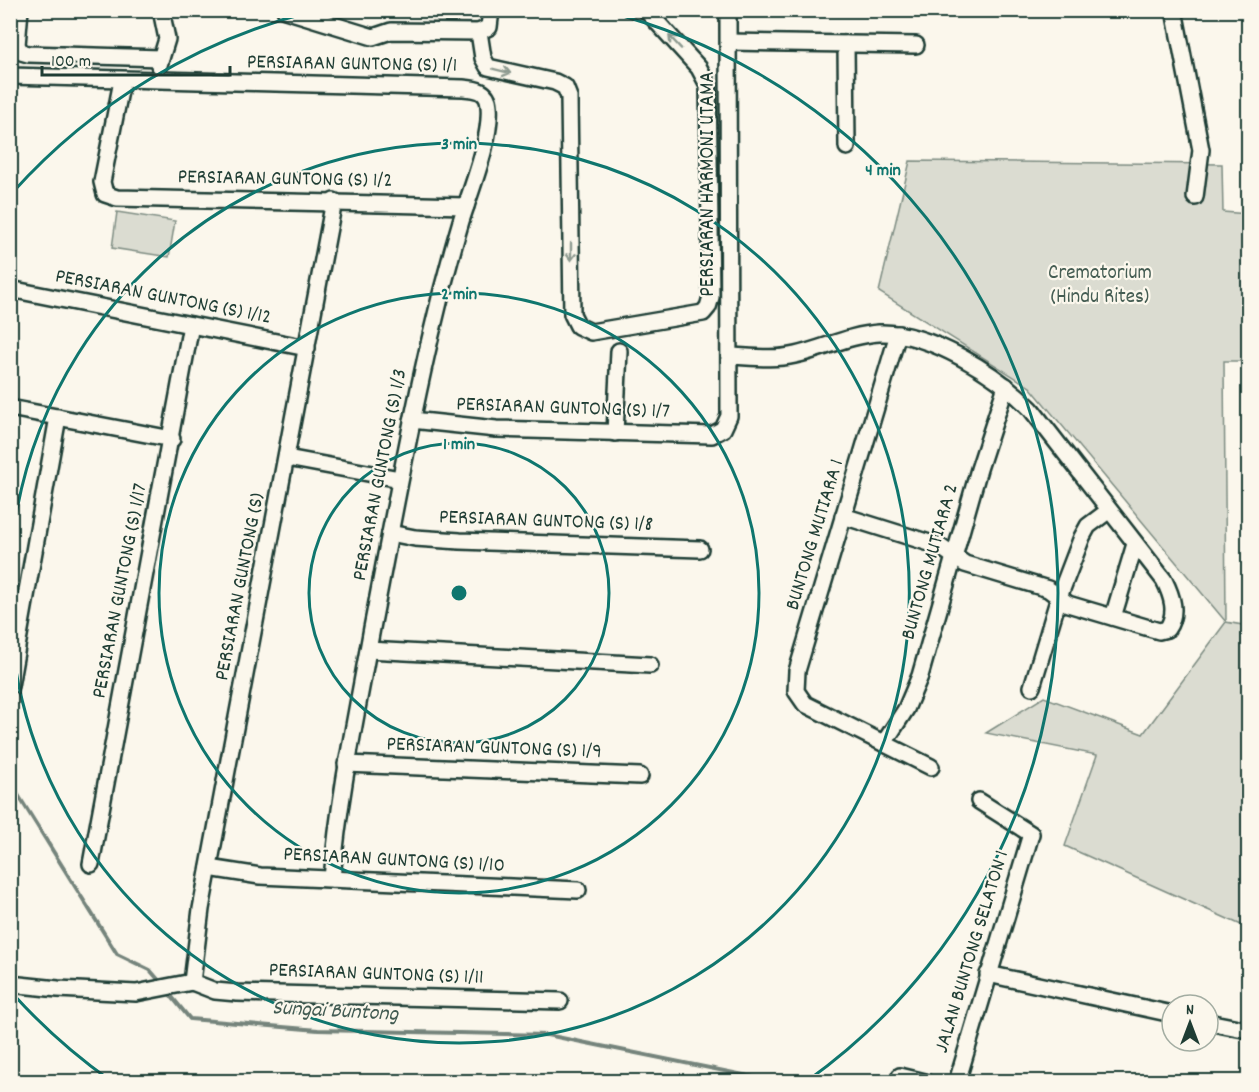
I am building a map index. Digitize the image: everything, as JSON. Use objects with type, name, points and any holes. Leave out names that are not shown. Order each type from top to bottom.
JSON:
[{"type":"street","points":[[21,10],[17,45],[21,52],[161,58]]},
{"type":"street","points":[[153,81],[167,39],[161,10]]},
{"type":"street","points":[[285,10],[373,37],[391,31],[479,32],[489,27],[491,10]]},
{"type":"street","points":[[479,32],[483,58],[488,67],[555,82],[565,87],[569,97],[572,314],[578,326],[591,332],[702,313],[708,307],[711,297],[708,85],[699,68],[646,10]]},
{"type":"street","name":"PERSIARAN HARMONI UTAMA","points":[[712,435],[723,429],[729,417],[731,356],[728,10]]},
{"type":"street","points":[[1174,10],[1201,150],[1195,197]]},
{"type":"street","points":[[729,42],[916,45]]},
{"type":"street","points":[[846,44],[847,147]]},
{"type":"street","name":"PERSIARAN GUNTONG (S) 1/1","points":[[10,76],[122,81],[478,89]]},
{"type":"street","name":"PERSIARAN GUNTONG (S) 1/2","points":[[122,81],[102,182],[105,194],[117,198],[334,201],[466,206]]},
{"type":"street","name":"PERSIARAN GUNTONG (S) 1/3","points":[[332,879],[336,827],[346,764],[412,420],[434,323],[478,169],[489,116],[489,104],[485,94],[478,89]]},
{"type":"street","name":"PERSIARAN GUNTONG (S)","points":[[192,982],[201,909],[288,458],[334,201]]},
{"type":"street","name":"PERSIARAN GUNTONG (S) 1/12","points":[[10,289],[307,348]]},
{"type":"street","name":"PERSIARAN GUNTONG (S) 1/17","points":[[91,864],[172,440],[191,325]]},
{"type":"street","points":[[731,356],[792,356],[855,336],[898,334],[930,343],[1006,386],[1031,409],[1170,592],[1173,603],[1171,623],[1167,629],[1159,631],[1068,604],[1048,589],[965,564],[956,555],[939,546],[843,516]]},
{"type":"street","name":"BUNTONG MUTIARA 1","points":[[898,334],[795,682],[799,698],[806,704],[932,767]]},
{"type":"street","points":[[615,433],[619,351]]},
{"type":"street","name":"BUNTONG MUTIARA 2","points":[[884,743],[906,709],[920,676],[979,469],[1006,386]]},
{"type":"street","points":[[10,408],[172,440]]},
{"type":"street","points":[[10,686],[58,417]]},
{"type":"street","name":"PERSIARAN GUNTONG (S) 1/7","points":[[412,420],[496,429],[712,435]]},
{"type":"street","points":[[288,458],[400,480]]},
{"type":"street","points":[[1032,687],[1059,597],[1082,537],[1088,526],[1108,511]]},
{"type":"street","name":"PERSIARAN GUNTONG (S) 1/8","points":[[390,533],[415,538],[460,541],[700,549]]},
{"type":"street","points":[[1113,618],[1135,544]]},
{"type":"street","points":[[368,650],[650,665]]},
{"type":"street","name":"PERSIARAN GUNTONG (S) 1/9","points":[[346,764],[639,776]]},
{"type":"street","name":"JALAN BUNTONG SELATON 1","points":[[957,1082],[1031,834],[980,801]]},
{"type":"street","name":"PERSIARAN GUNTONG (S) 1/10","points":[[209,868],[260,876],[578,890]]},
{"type":"street","points":[[988,974],[1160,1011]]},
{"type":"street","points":[[10,984],[136,993],[192,982]]},
{"type":"street","name":"PERSIARAN GUNTONG (S) 1/11","points":[[192,982],[215,991],[237,993],[560,1001]]},
{"type":"street","points":[[1220,1024],[1248,1030]]},
{"type":"street","points":[[900,1076],[925,1082]]},
{"type":"green space","name":"Crematorium (Hindu Rites)","points":[[910,161],[1222,164],[1223,212],[1248,214],[1248,361],[1224,361],[1226,622],[1030,387],[879,292]]},
{"type":"green space","points":[[117,212],[175,221],[169,257],[112,248]]},
{"type":"green space","points":[[1226,622],[1248,626],[1248,928],[1065,846],[1097,755],[986,733],[1044,697],[1143,734]]},
{"type":"waterway","name":"Sungai Buntong","points":[[10,782],[117,954],[150,970],[162,984]]},
{"type":"waterway","name":"Sungai Buntong","points":[[168,992],[190,1019],[318,1030],[547,1035],[778,1082]]}]
